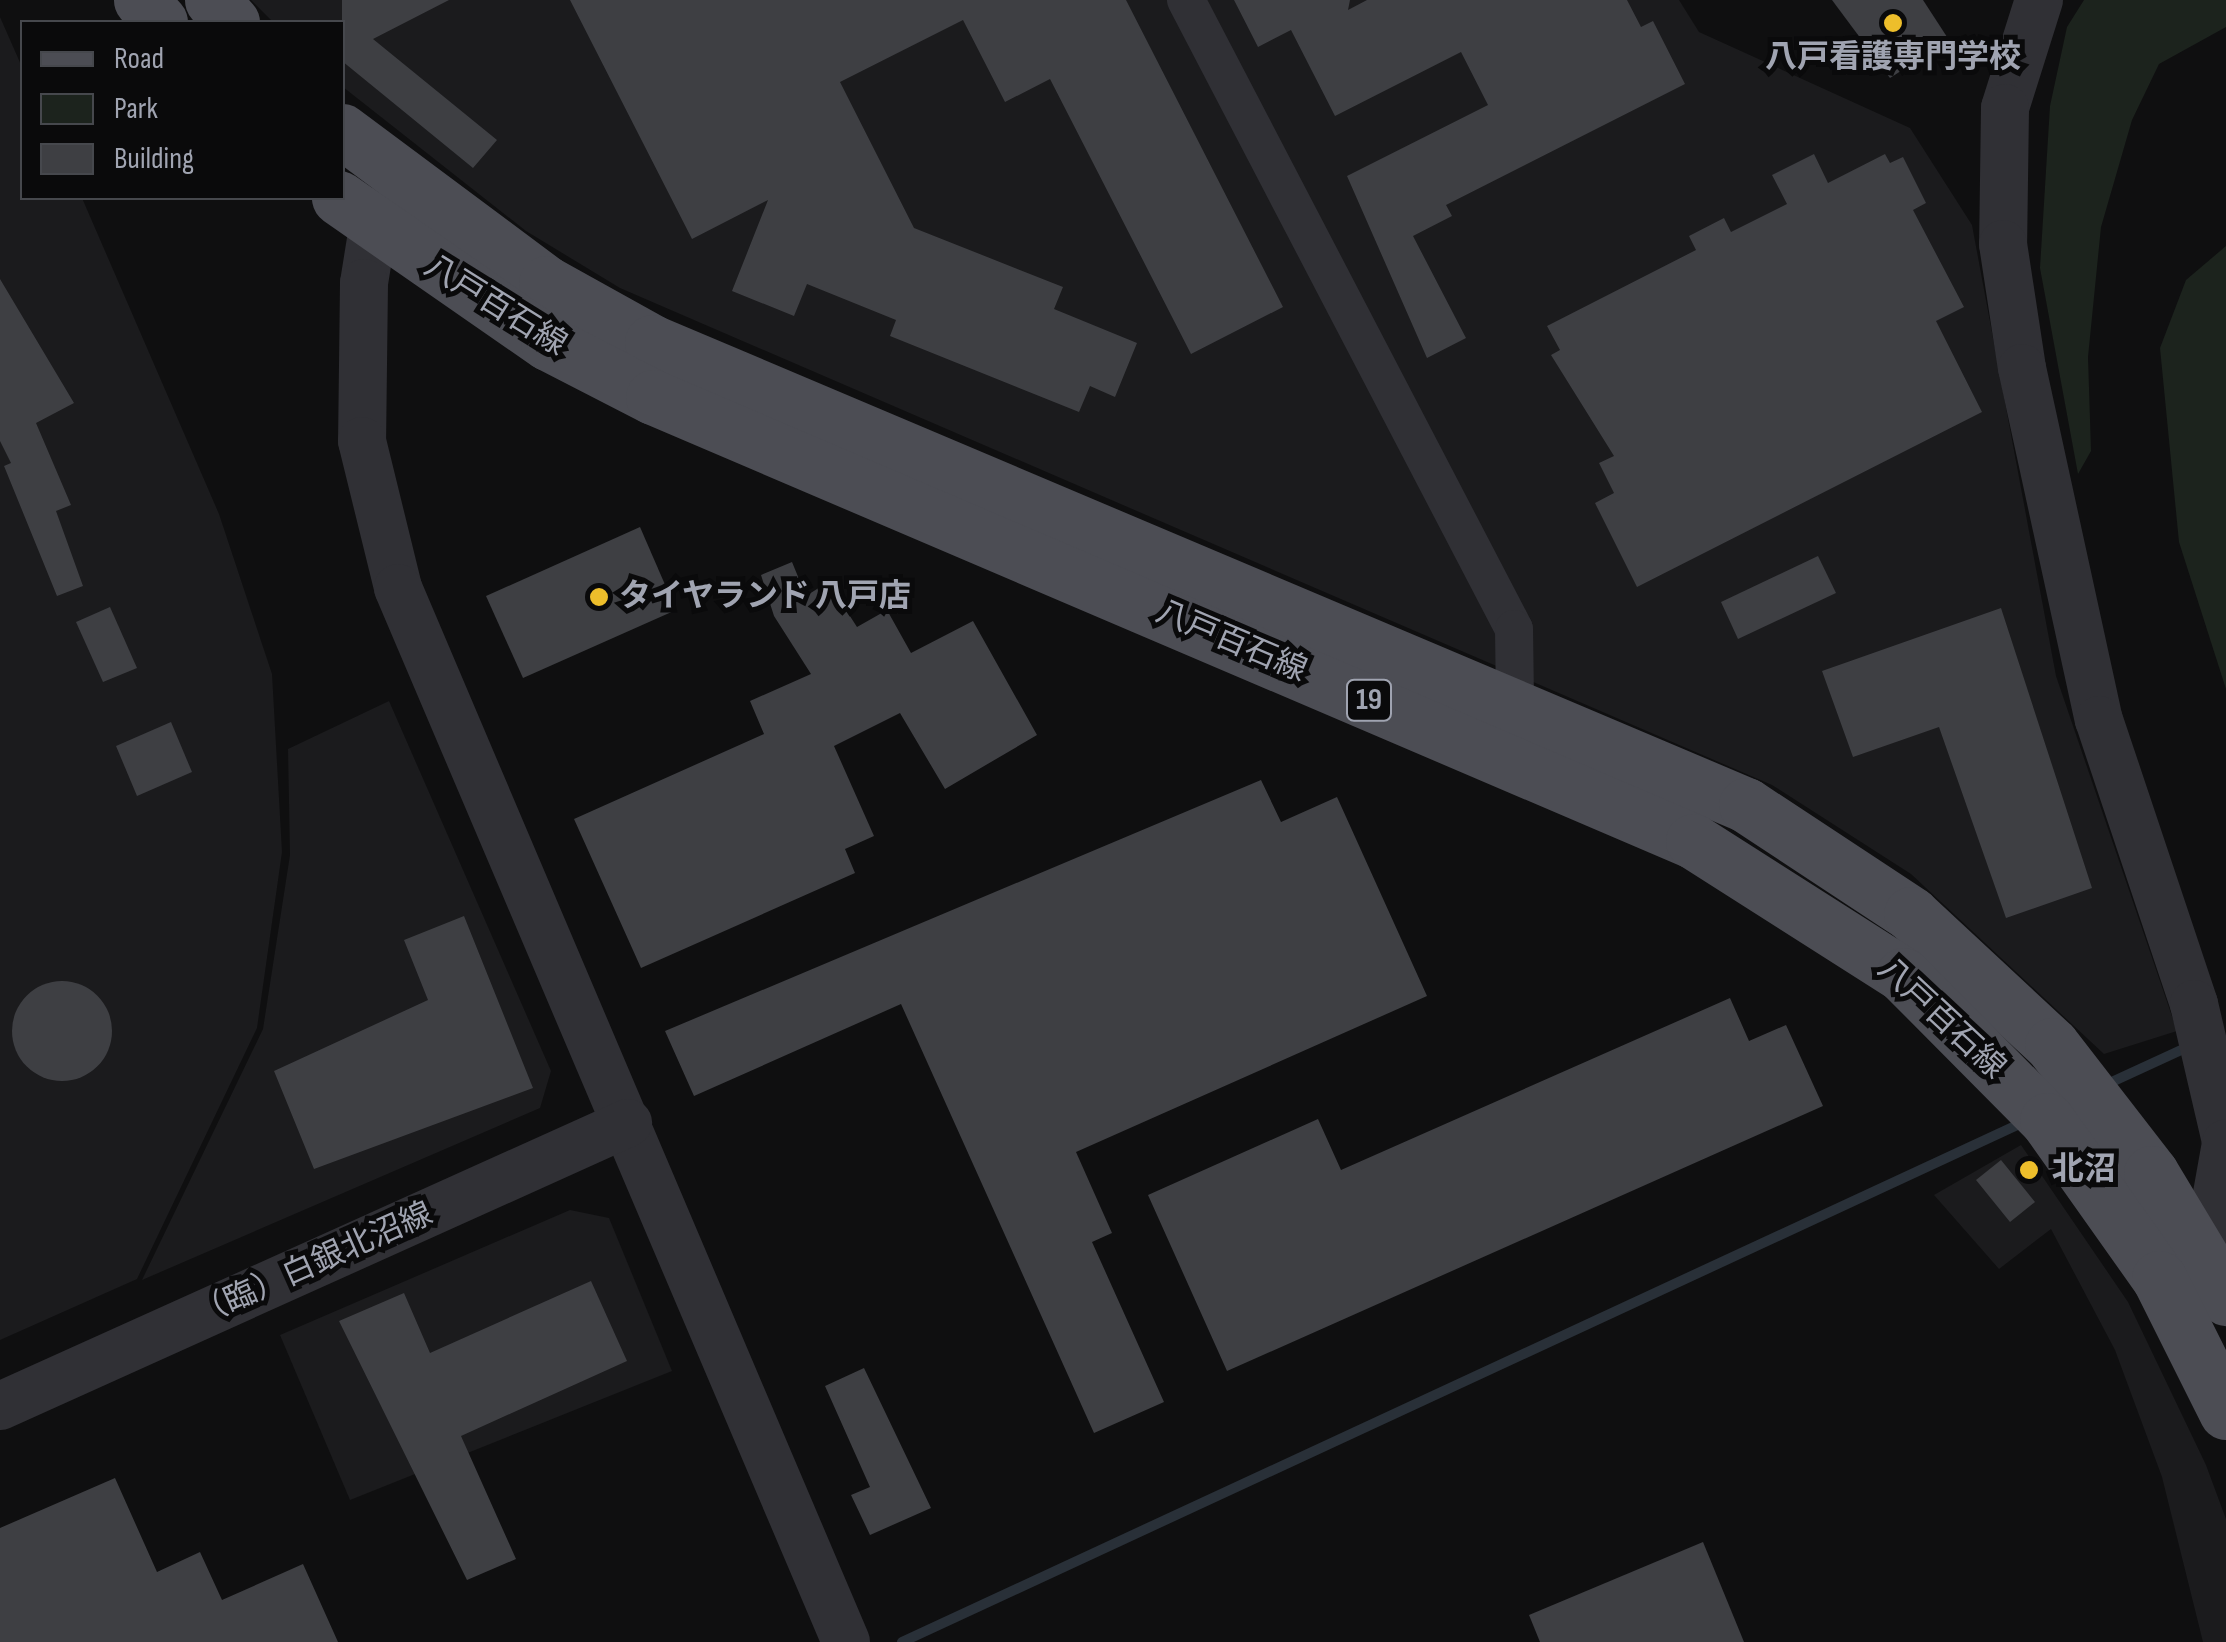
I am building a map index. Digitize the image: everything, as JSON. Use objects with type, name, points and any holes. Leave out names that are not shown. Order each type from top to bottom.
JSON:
[{"type":"main road","points":[[141,0],[158,20]]},
{"type":"main road","points":[[212,0],[230,20]]},
{"type":"main road","name":"八戸百石線","points":[[345,138],[372,203],[548,343],[653,397],[1493,752],[1693,841],[1903,975],[2047,1120],[2179,1263],[2226,1298]]},
{"type":"main road","name":"八戸百石線","points":[[372,203],[652,342],[1515,702],[1746,805],[1911,914],[2052,1045],[2179,1263],[2226,1412]]},
{"type":"street","points":[[1186,0],[1514,629],[1515,702],[1493,752]]},
{"type":"street","points":[[2039,0],[2005,108],[2003,244],[2022,368],[2099,720],[2194,1004],[2226,1143],[2220,1206],[2179,1263]]},
{"type":"street","points":[[372,203],[362,441],[374,509],[398,588],[846,1642]]},
{"type":"street","name":"（臨）白銀北沼線","points":[[0,1406],[628,1123]]},
{"type":"shaded area","points":[[251,0],[1679,0],[1699,32],[1910,128],[1972,225],[2056,676],[2177,1031],[2104,1054],[1911,874],[1772,785],[620,288],[526,231],[345,89],[345,20],[271,20]]},
{"type":"shaded area","points":[[0,17],[20,62],[20,200],[83,200],[219,514],[272,674],[282,852],[257,1028],[137,1279],[0,1340]]},
{"type":"shaded area","points":[[389,701],[551,1071],[540,1108],[142,1280],[263,1029],[290,855],[288,749]]},
{"type":"shaded area","points":[[2021,1145],[2128,1302],[2206,1465],[2226,1519],[2226,1642],[2203,1642],[2162,1477],[2115,1350],[2051,1229],[1999,1269],[1934,1195]]},
{"type":"shaded area","points":[[570,1210],[609,1218],[672,1371],[350,1500],[280,1335]]},
{"type":"green space","points":[[2084,0],[2226,0],[2226,27],[2159,64],[2132,120],[2101,227],[2088,357],[2091,451],[2078,474],[2040,268],[2050,106],[2067,27]]},
{"type":"green space","points":[[2226,246],[2226,689],[2179,542],[2160,348],[2186,280]]},
{"type":"building","points":[[342,0],[449,0],[373,39],[497,140],[473,168],[345,63]]},
{"type":"building","points":[[570,0],[1126,0],[1283,307],[1191,354],[1050,79],[1005,102],[963,20],[840,82],[914,228],[1063,287],[1054,309],[1137,343],[1115,397],[1090,386],[1079,412],[890,336],[896,320],[807,284],[794,316],[732,291],[768,200],[692,239]]},
{"type":"building","points":[[1234,0],[1350,0],[1348,10],[1367,0],[1627,0],[1641,27],[1653,21],[1685,84],[1446,205],[1452,216],[1413,236],[1466,338],[1427,358],[1347,176],[1488,105],[1461,52],[1335,116],[1291,30],[1258,47]]},
{"type":"building","name":"八戸看護専門学校","points":[[1832,0],[1923,0],[1949,40],[1890,78]]},
{"type":"building","points":[[1814,154],[1828,183],[1885,154],[1890,163],[1903,157],[1926,203],[1913,210],[1964,307],[1936,321],[1982,412],[1637,587],[1595,503],[1614,493],[1599,463],[1614,456],[1551,355],[1560,350],[1547,326],[1696,250],[1689,236],[1724,218],[1731,232],[1787,204],[1772,175]]},
{"type":"building","points":[[0,279],[74,403],[36,423],[71,505],[56,511],[83,586],[57,596],[4,466],[11,463],[0,441]]},
{"type":"building","points":[[640,527],[676,610],[523,678],[486,596]]},
{"type":"building","points":[[1818,556],[1836,593],[1738,639],[1721,602]]},
{"type":"building","points":[[792,562],[806,596],[828,582],[857,627],[887,610],[911,653],[973,621],[1037,735],[945,789],[900,713],[834,746],[874,836],[845,849],[855,873],[641,968],[574,819],[764,734],[750,701],[811,674],[774,616],[761,575]]},
{"type":"building","points":[[110,607],[137,668],[103,682],[76,622]]},
{"type":"building","points":[[2001,608],[2092,888],[2006,918],[1939,727],[1853,757],[1822,671]]},
{"type":"building","points":[[171,722],[192,772],[137,796],[116,746]]},
{"type":"building","points":[[1261,780],[1281,822],[1337,797],[1427,996],[1076,1152],[1112,1233],[1092,1242],[1164,1402],[1094,1433],[901,1004],[694,1096],[665,1031]]},
{"type":"building","points":[[464,916],[533,1088],[314,1169],[274,1071],[428,1000],[404,940]]},
{"type":"building","points":[[52,981],[72,981],[98,995],[109,1012],[109,1050],[98,1067],[72,1081],[52,1081],[34,1073],[20,1059],[12,1041],[12,1021],[20,1003],[34,989]]},
{"type":"building","points":[[1730,998],[1749,1041],[1786,1025],[1823,1106],[1227,1371],[1148,1195],[1318,1119],[1341,1170]]},
{"type":"building","points":[[2001,1160],[2035,1202],[2010,1222],[1976,1180]]},
{"type":"building","points":[[591,1281],[627,1361],[461,1436],[516,1559],[467,1580],[339,1321],[404,1293],[430,1353]]},
{"type":"building","points":[[864,1368],[931,1508],[870,1535],[851,1495],[870,1487],[825,1386]]},
{"type":"building","points":[[115,1478],[157,1572],[200,1552],[222,1600],[303,1564],[338,1642],[0,1642],[0,1528]]},
{"type":"building","points":[[1703,1542],[1744,1642],[1540,1642],[1529,1615]]},
{"type":"waterway","points":[[2103,1086],[2192,1045]]},
{"type":"waterway","points":[[902,1642],[2024,1122]]},
{"type":"place","name":"八戸看護専門学校","points":[[1893,23]]},
{"type":"place","name":"タイヤランド 八戸店","points":[[599,597]]},
{"type":"place","name":"北沼","points":[[2029,1170]]}]
